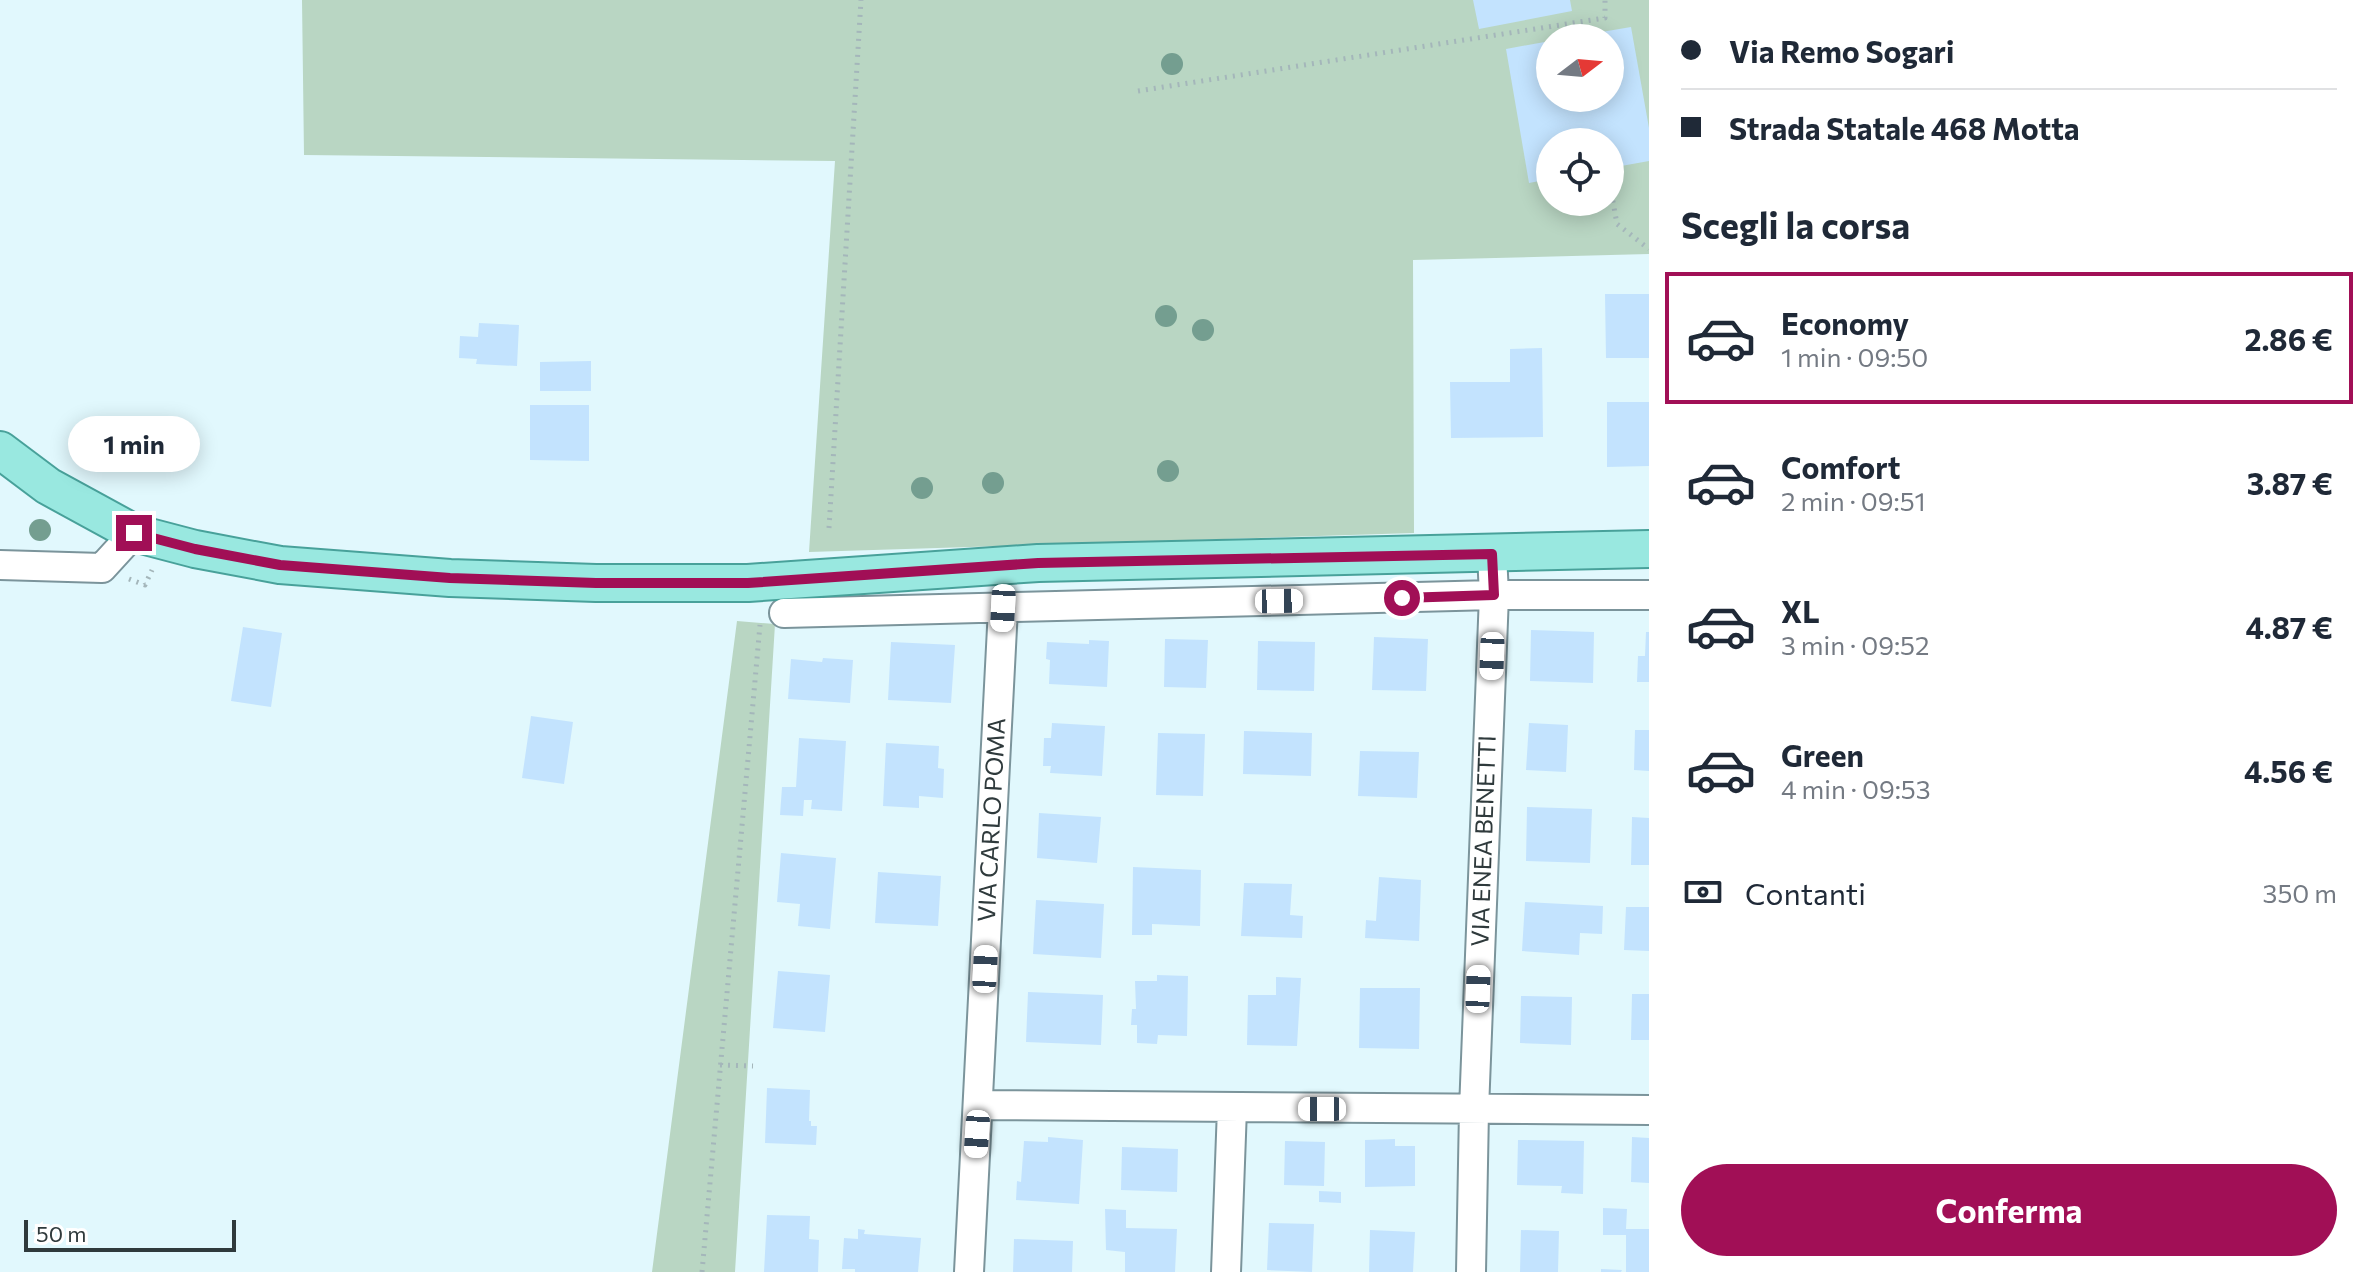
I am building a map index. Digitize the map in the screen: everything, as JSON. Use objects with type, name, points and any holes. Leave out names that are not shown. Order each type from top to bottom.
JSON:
[{"type":"main road","points":[[0,450],[48,486],[134,533],[195,549],[280,565],[450,578],[596,583],[748,583],[1038,563],[1649,549]]},
{"type":"street","points":[[0,565],[102,568],[134,533]]},
{"type":"street","name":"VIA ENEA BENETTI","points":[[1471,1272],[1474,1110],[1494,595],[1492,554]]},
{"type":"street","points":[[773,613],[1494,595],[1649,595]]},
{"type":"street","name":"VIA CARLO POMA","points":[[969,1272],[1003,608]]},
{"type":"street","points":[[978,1105],[1649,1110]]},
{"type":"street","points":[[1226,1272],[1232,1108]]},
{"type":"path","points":[[829,528],[861,0]]},
{"type":"path","points":[[1138,91],[1605,18],[1605,0]]},
{"type":"path","points":[[1616,216],[1617,224],[1649,249]]},
{"type":"path","points":[[702,1272],[720,1065],[773,613]]},
{"type":"path","points":[[720,1065],[753,1066]]},
{"type":"green space","points":[[302,0],[1649,0],[1649,254],[1413,260],[1414,533],[809,552],[835,161],[304,155]]},
{"type":"green space","points":[[737,621],[775,624],[735,1272],[652,1272]]},
{"type":"building","points":[[1473,0],[1570,0],[1572,11],[1479,29]]},
{"type":"building","points":[[1631,27],[1649,128],[1649,161],[1624,165],[1624,128],[1536,128],[1536,182],[1529,183],[1506,49],[1536,44],[1536,112],[1624,112],[1624,28]]},
{"type":"building","points":[[1605,294],[1649,294],[1649,358],[1606,358]]},
{"type":"building","points":[[479,323],[519,325],[517,366],[476,364],[477,359],[459,358],[460,336],[478,337]]},
{"type":"building","points":[[1542,348],[1543,437],[1451,438],[1450,382],[1510,382],[1510,349]]},
{"type":"building","points":[[591,361],[591,391],[540,391],[540,362]]},
{"type":"building","points":[[1607,402],[1649,402],[1649,466],[1607,467]]},
{"type":"building","points":[[530,405],[589,405],[589,461],[530,460]]},
{"type":"building","points":[[243,627],[282,633],[271,707],[231,701]]},
{"type":"building","points":[[1531,630],[1594,632],[1593,683],[1530,681]]},
{"type":"building","points":[[1646,632],[1649,632],[1649,682],[1637,682],[1638,656],[1645,656]]},
{"type":"building","points":[[1374,637],[1428,639],[1426,691],[1372,690]]},
{"type":"building","points":[[1165,639],[1208,640],[1206,688],[1164,687]]},
{"type":"building","points":[[1089,640],[1109,641],[1107,687],[1049,684],[1047,642],[1089,644]]},
{"type":"building","points":[[1258,641],[1315,642],[1314,691],[1257,690]]},
{"type":"building","points":[[891,642],[955,645],[951,703],[888,700]]},
{"type":"building","points":[[823,658],[853,660],[850,703],[788,699],[791,659],[822,662]]},
{"type":"building","points":[[531,716],[573,722],[564,784],[522,778]]},
{"type":"building","points":[[1052,723],[1105,726],[1102,776],[1050,773],[1051,766],[1043,766],[1044,738],[1051,738]]},
{"type":"building","points":[[1529,723],[1568,725],[1566,772],[1526,770]]},
{"type":"building","points":[[1635,730],[1649,730],[1649,771],[1634,770]]},
{"type":"building","points":[[1244,731],[1312,733],[1311,776],[1243,774]]},
{"type":"building","points":[[1158,733],[1205,734],[1203,796],[1156,795]]},
{"type":"building","points":[[799,738],[846,741],[842,811],[811,809],[812,800],[804,800],[803,816],[780,815],[782,787],[796,787]]},
{"type":"building","points":[[886,743],[939,746],[938,768],[944,769],[943,798],[919,796],[919,808],[883,806]]},
{"type":"building","points":[[1360,751],[1419,752],[1417,798],[1358,796]]},
{"type":"building","points":[[1527,807],[1592,809],[1590,863],[1526,861]]},
{"type":"building","points":[[1039,813],[1101,817],[1097,863],[1037,858]]},
{"type":"building","points":[[1632,817],[1649,818],[1649,865],[1631,865]]},
{"type":"building","points":[[781,853],[836,858],[830,929],[798,926],[800,904],[777,902]]},
{"type":"building","points":[[1133,867],[1201,870],[1200,926],[1152,924],[1152,935],[1132,935]]},
{"type":"building","points":[[878,872],[941,876],[938,926],[875,923]]},
{"type":"building","points":[[1379,877],[1421,880],[1419,941],[1365,938],[1366,920],[1376,921]]},
{"type":"building","points":[[1244,883],[1292,884],[1290,915],[1303,916],[1302,938],[1241,936]]},
{"type":"building","points":[[1036,900],[1104,904],[1101,958],[1033,954]]},
{"type":"building","points":[[1525,902],[1603,906],[1602,934],[1580,933],[1579,955],[1522,951]]},
{"type":"building","points":[[1626,907],[1649,907],[1649,951],[1624,950]]},
{"type":"building","points":[[778,971],[830,975],[825,1032],[773,1028]]},
{"type":"building","points":[[1157,975],[1188,976],[1187,1036],[1158,1035],[1157,1044],[1137,1043],[1137,1025],[1131,1025],[1132,1009],[1136,1009],[1135,981],[1157,981]]},
{"type":"building","points":[[1276,977],[1301,978],[1297,1046],[1247,1045],[1248,995],[1276,995]]},
{"type":"building","points":[[1360,988],[1420,988],[1419,1049],[1359,1048]]},
{"type":"building","points":[[1028,992],[1103,995],[1101,1045],[1026,1042]]},
{"type":"building","points":[[1632,994],[1649,994],[1649,1040],[1631,1040]]},
{"type":"building","points":[[1521,996],[1572,997],[1571,1045],[1520,1043]]},
{"type":"building","points":[[767,1088],[810,1090],[809,1121],[811,1126],[817,1126],[816,1145],[765,1143]]},
{"type":"building","points":[[1048,1137],[1083,1140],[1079,1204],[1016,1200],[1017,1181],[1021,1182],[1024,1141],[1048,1142]]},
{"type":"building","points":[[1632,1137],[1649,1138],[1649,1183],[1631,1182]]},
{"type":"building","points":[[1395,1139],[1395,1146],[1415,1146],[1415,1186],[1365,1187],[1365,1140]]},
{"type":"building","points":[[1518,1140],[1584,1141],[1583,1194],[1561,1193],[1562,1186],[1517,1185]]},
{"type":"building","points":[[1285,1141],[1325,1142],[1324,1186],[1284,1185]]},
{"type":"building","points":[[1122,1147],[1178,1149],[1177,1192],[1121,1190]]},
{"type":"building","points":[[1319,1191],[1341,1192],[1341,1203],[1319,1202]]},
{"type":"building","points":[[1603,1208],[1627,1209],[1626,1229],[1649,1229],[1649,1272],[1626,1272],[1626,1235],[1603,1235]]},
{"type":"building","points":[[1105,1209],[1126,1210],[1126,1228],[1177,1229],[1175,1272],[1125,1272],[1125,1252],[1106,1250]]},
{"type":"building","points":[[767,1215],[810,1216],[809,1239],[819,1240],[818,1272],[764,1272]]},
{"type":"building","points":[[1269,1223],[1314,1224],[1312,1272],[1267,1270]]},
{"type":"building","points":[[858,1229],[865,1230],[864,1234],[921,1238],[918,1272],[855,1272],[855,1269],[842,1269],[844,1238],[858,1239]]},
{"type":"building","points":[[1370,1230],[1415,1232],[1413,1272],[1369,1272]]},
{"type":"building","points":[[1521,1230],[1559,1231],[1558,1272],[1520,1272]]},
{"type":"building","points":[[1014,1239],[1073,1241],[1072,1272],[1013,1272]]},
{"type":"building","points":[[1601,1269],[1622,1270],[1601,1272]]},
{"type":"route","points":[[134,533],[195,549],[280,565],[450,578],[596,583],[748,583],[1038,563],[1492,554],[1494,595],[1402,598]]}]
